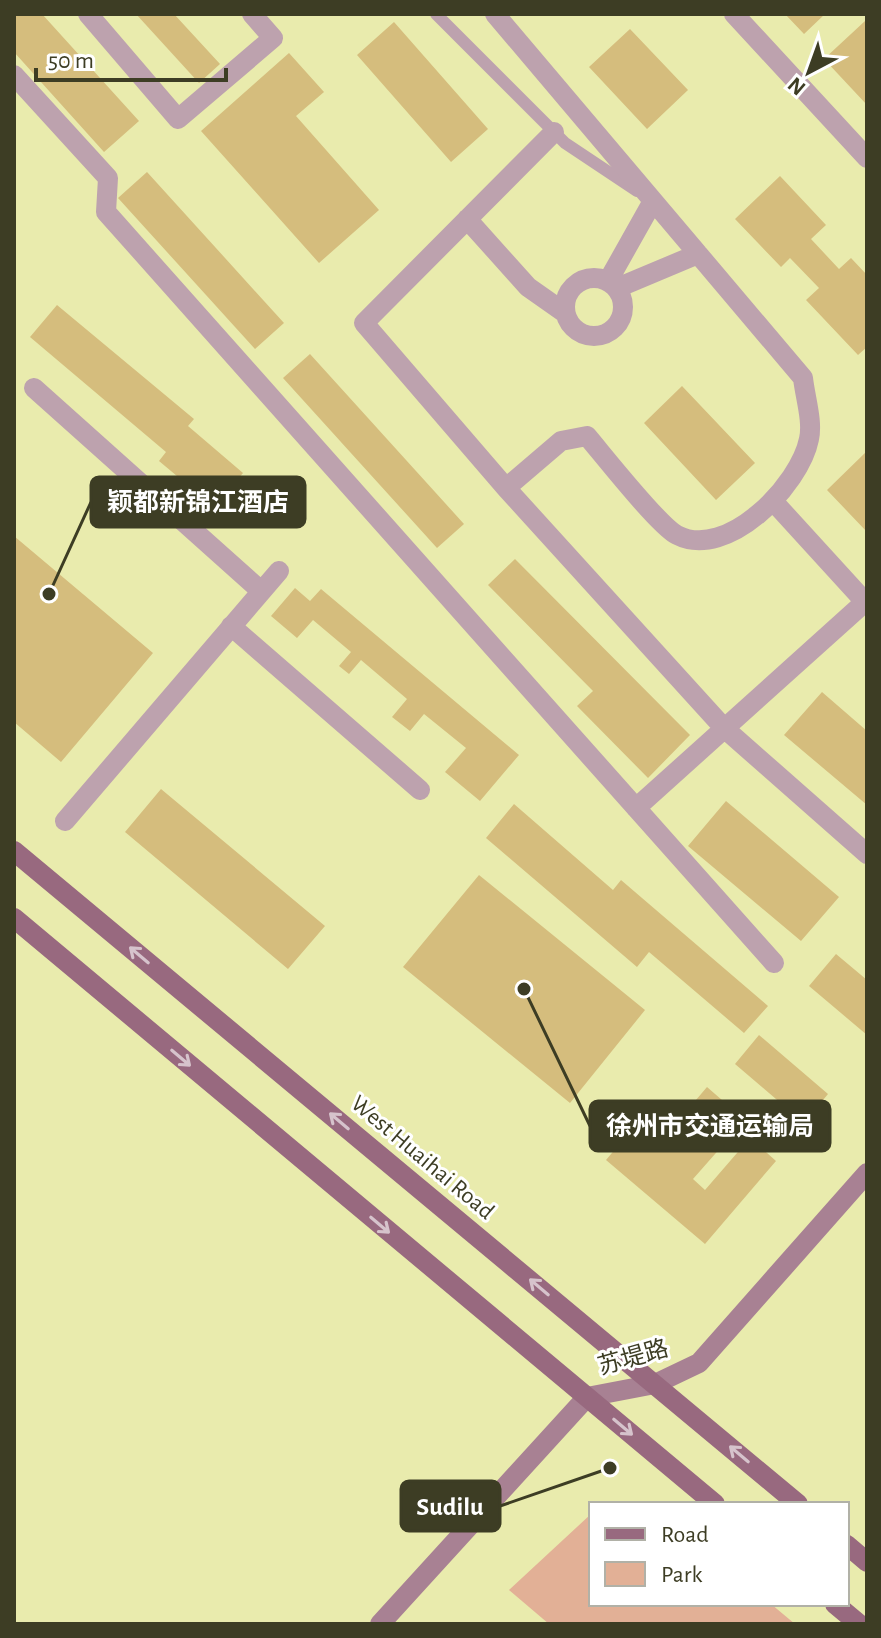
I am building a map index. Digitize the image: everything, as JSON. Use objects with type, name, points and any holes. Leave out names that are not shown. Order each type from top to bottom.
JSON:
[{"type":"main road","name":"West Huaihai Road","points":[[14,851],[796,1502]]},
{"type":"main road","points":[[14,918],[713,1502]]},
{"type":"main road","points":[[849,1547],[867,1562]]},
{"type":"main road","points":[[837,1606],[859,1624]]},
{"type":"street","points":[[88,14],[178,119],[273,38],[252,14]]},
{"type":"street","points":[[495,14],[803,378],[810,436],[799,470],[773,501],[722,539],[698,542],[675,534],[587,436],[561,441],[506,488]]},
{"type":"street","points":[[734,14],[867,158]]},
{"type":"street","points":[[14,75],[108,178],[106,212],[774,963]]},
{"type":"street","points":[[554,132],[364,323],[506,488],[724,728],[867,854]]},
{"type":"street","points":[[612,284],[653,201]]},
{"type":"street","points":[[467,219],[528,287],[565,313],[575,331],[596,337],[616,328],[624,308],[612,284]]},
{"type":"street","points":[[565,313],[569,291],[586,279],[612,284],[698,254]]},
{"type":"street","points":[[34,388],[261,591]]},
{"type":"street","points":[[636,808],[866,603],[773,501]]},
{"type":"street","points":[[65,821],[279,571]]},
{"type":"street","points":[[231,626],[420,790]]},
{"type":"street","name":"苏堤路","points":[[380,1624],[587,1397],[655,1384],[699,1363],[867,1173]]},
{"type":"lane","points":[[436,14],[554,132],[653,201]]},
{"type":"green space","points":[[589,1516],[589,1606],[773,1606],[795,1624],[549,1624],[509,1590]]},
{"type":"building","points":[[14,14],[42,14],[139,121],[104,152],[14,52]]},
{"type":"building","points":[[136,14],[174,14],[220,64],[199,83]]},
{"type":"building","points":[[785,14],[825,14],[804,34]]},
{"type":"building","points":[[865,21],[867,23],[867,105],[824,59]]},
{"type":"building","points":[[394,22],[488,129],[451,162],[357,55]]},
{"type":"building","points":[[630,29],[688,90],[647,129],[589,67]]},
{"type":"building","points":[[289,53],[324,92],[296,116],[379,210],[319,263],[201,131]]},
{"type":"building","points":[[147,172],[284,323],[255,349],[118,198]]},
{"type":"building","points":[[780,176],[826,225],[811,239],[839,269],[851,258],[867,275],[867,347],[858,355],[806,300],[819,288],[790,258],[781,267],[735,219]]},
{"type":"building","points":[[57,305],[194,419],[188,426],[243,473],[214,507],[159,461],[166,452],[30,337]]},
{"type":"building","points":[[310,354],[464,524],[437,548],[283,378]]},
{"type":"building","points":[[682,386],[755,463],[716,500],[644,423]]},
{"type":"building","points":[[867,451],[867,532],[827,490]]},
{"type":"building","points":[[14,536],[153,653],[61,762],[14,722]]},
{"type":"building","points":[[515,559],[690,735],[648,778],[577,706],[593,691],[488,585]]},
{"type":"building","points":[[295,588],[310,601],[321,589],[519,755],[480,801],[445,772],[466,748],[424,714],[410,731],[392,717],[407,699],[361,660],[349,674],[339,666],[351,652],[313,620],[297,638],[271,616]]},
{"type":"building","points":[[822,692],[867,731],[867,805],[784,735]]},
{"type":"building","points":[[161,789],[325,926],[288,969],[125,832]]},
{"type":"building","points":[[726,801],[839,897],[801,941],[688,846]]},
{"type":"building","points":[[514,804],[613,890],[621,880],[768,1006],[744,1033],[649,952],[637,967],[486,838]]},
{"type":"building","points":[[479,875],[645,1010],[570,1103],[403,967]]},
{"type":"building","points":[[836,954],[867,980],[867,1035],[809,986]]},
{"type":"building","points":[[759,1035],[828,1094],[804,1123],[735,1064]]},
{"type":"building","points":[[707,1087],[745,1120],[693,1179],[705,1190],[750,1138],[776,1161],[705,1244],[606,1160],[633,1128],[656,1147]]},
{"type":"place","name":"颖都新锦江酒店","points":[[49,594]]},
{"type":"place","name":"徐州市交通运输局","points":[[524,989]]},
{"type":"place","name":"Sudilu","points":[[610,1468]]}]
